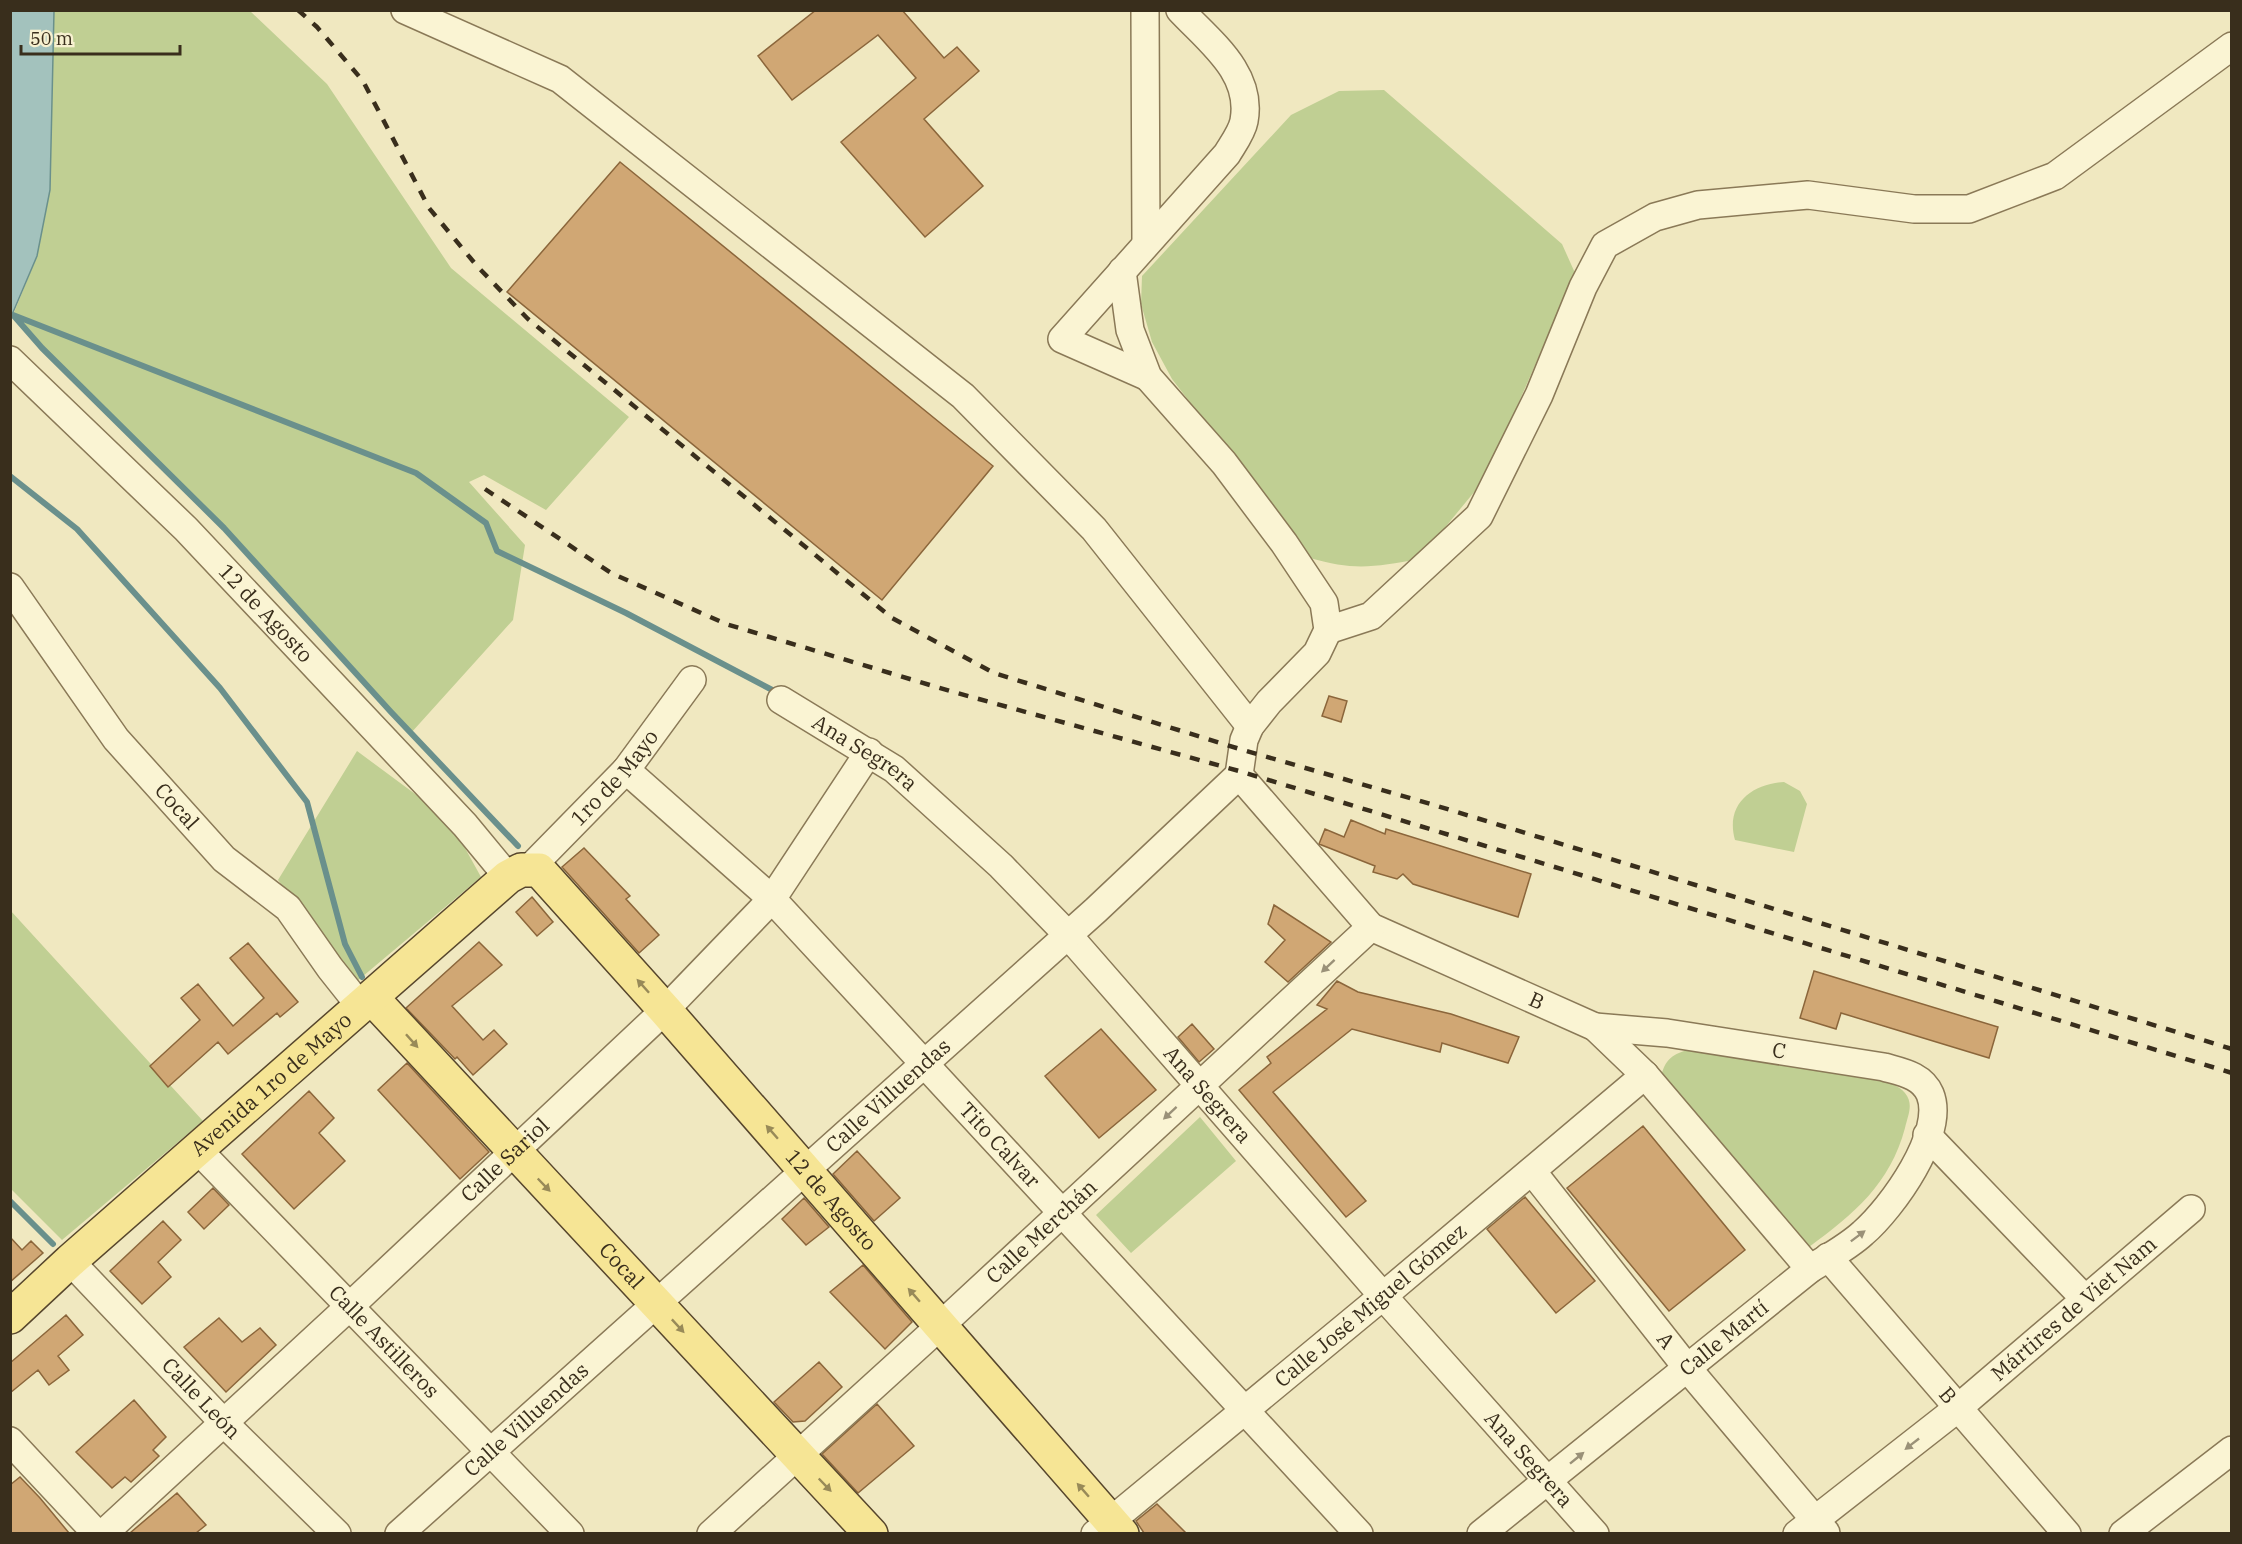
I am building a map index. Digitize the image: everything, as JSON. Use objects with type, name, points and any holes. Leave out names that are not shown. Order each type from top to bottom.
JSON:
[{"type":"main road","name":"Avenida 1ro de Mayo","points":[[12,1313],[367,1003],[526,872]]},
{"type":"main road","name":"12 de Agosto","points":[[526,872],[665,1010],[940,1326],[1109,1529]]},
{"type":"main road","name":"Cocal","points":[[367,1003],[656,1302],[871,1533]]},
{"type":"street","points":[[405,10],[560,79],[963,396],[1094,529],[1250,726]]},
{"type":"street","points":[[1145,10],[1146,243]]},
{"type":"street","points":[[1148,377],[1062,339],[1227,154],[1244,123],[1246,94],[1235,69],[1180,10]]},
{"type":"street","points":[[1328,630],[1371,616],[1479,516],[1539,395],[1583,287],[1605,245],[1655,218],[1698,205],[1808,195],[1914,209],[1969,209],[2055,176],[2232,46]]},
{"type":"street","points":[[1122,271],[1130,330],[1148,377],[1224,463],[1284,543],[1324,603],[1328,630],[1317,653],[1269,702],[1250,726],[1239,773]]},
{"type":"street","name":"12 de Agosto","points":[[10,360],[186,529],[465,825],[526,872]]},
{"type":"street","name":"Cocal","points":[[10,587],[116,739],[224,859],[288,908],[367,1003]]},
{"type":"street","name":"1ro de Mayo","points":[[526,872],[626,770],[692,680]]},
{"type":"street","name":"Ana Segrera","points":[[781,700],[894,769],[1001,866],[1068,935],[1383,1296],[1595,1533]]},
{"type":"street","name":"Calle Sariol","points":[[103,1533],[224,1424],[665,1010],[772,899],[869,752]]},
{"type":"street","name":"Tito Calvar","points":[[626,770],[772,899],[1359,1533]]},
{"type":"street","name":"B","points":[[1239,773],[1371,927],[1595,1027],[1645,1075],[1819,1263],[1958,1408],[2067,1533]]},
{"type":"street","name":"Calle Villuendas","points":[[399,1533],[1068,935],[1239,773]]},
{"type":"street","name":"Calle Merchán","points":[[711,1533],[940,1326],[1371,927]]},
{"type":"street","name":"C","points":[[1595,1027],[1667,1033],[1884,1067],[1916,1077],[1929,1093],[1930,1126]]},
{"type":"street","name":"Calle José Miguel Gómez","points":[[1109,1529],[1245,1409],[1645,1075]]},
{"type":"street","points":[[1930,1126],[2085,1299]]},
{"type":"street","name":"Calle Martí","points":[[1481,1533],[1549,1481],[1819,1263],[1863,1234],[1899,1194],[1930,1126]]},
{"type":"street","name":"Calle Astilleros","points":[[198,1150],[570,1533]]},
{"type":"street","name":"A","points":[[1532,1171],[1813,1529]]},
{"type":"street","name":"Mártires de Viet Nam","points":[[1813,1529],[2191,1209]]},
{"type":"street","name":"Calle León","points":[[70,1261],[224,1424],[337,1533]]},
{"type":"street","points":[[10,1441],[98,1533]]},
{"type":"street","points":[[2123,1533],[2231,1453]]},
{"type":"green space","points":[[54,11],[250,11],[327,84],[451,268],[629,417],[546,510],[484,475],[469,482],[525,545],[513,620],[411,733],[224,528],[42,348],[13,315],[37,256]]},
{"type":"green space","points":[[1384,90],[1562,244],[1575,273],[1509,425],[1475,491],[1419,559],[1377,566],[1339,565],[1310,558],[1172,379],[1152,342],[1141,304],[1142,276],[1291,115],[1339,91]]},
{"type":"green space","points":[[357,751],[430,805],[460,839],[481,877],[356,982],[278,880]]},
{"type":"green space","points":[[1784,782],[1800,791],[1807,804],[1794,852],[1735,840],[1734,816],[1743,799],[1761,787]]},
{"type":"green space","points":[[10,910],[203,1121],[62,1240],[11,1189]]},
{"type":"green space","points":[[1687,1050],[1877,1077],[1903,1090],[1908,1097],[1910,1110],[1898,1148],[1880,1182],[1855,1210],[1809,1247],[1661,1078],[1669,1060]]},
{"type":"green space","points":[[1200,1117],[1236,1161],[1131,1253],[1096,1215]]},
{"type":"water","points":[[11,10],[54,11],[50,190],[37,256],[11,317]]},
{"type":"building","points":[[816,10],[902,10],[944,58],[957,47],[979,71],[924,119],[983,186],[925,237],[841,142],[916,78],[878,35],[792,100],[758,56]]},
{"type":"building","points":[[620,162],[993,466],[882,600],[507,292]]},
{"type":"building","points":[[1329,696],[1347,701],[1341,722],[1322,716]]},
{"type":"building","points":[[1351,820],[1385,834],[1386,829],[1531,874],[1518,917],[1413,884],[1403,874],[1397,879],[1373,872],[1375,866],[1319,844],[1325,829],[1344,837]]},
{"type":"building","points":[[584,848],[630,896],[626,899],[659,935],[639,953],[562,867]]},
{"type":"building","points":[[532,897],[553,922],[537,936],[516,912]]},
{"type":"building","points":[[1274,905],[1331,942],[1288,982],[1265,962],[1285,940],[1268,924]]},
{"type":"building","points":[[479,942],[502,965],[452,1006],[483,1040],[494,1030],[507,1044],[473,1075],[406,1008]]},
{"type":"building","points":[[248,943],[298,1002],[280,1017],[277,1013],[228,1054],[218,1042],[168,1087],[150,1066],[200,1020],[181,998],[198,984],[233,1026],[264,998],[230,958]]},
{"type":"building","points":[[1814,971],[1998,1027],[1989,1058],[1841,1013],[1836,1029],[1800,1018]]},
{"type":"building","points":[[1337,981],[1358,992],[1451,1014],[1519,1037],[1508,1063],[1442,1043],[1440,1052],[1352,1029],[1273,1092],[1366,1201],[1346,1217],[1239,1090],[1271,1063],[1267,1057],[1327,1009],[1317,1005]]},
{"type":"building","points":[[1192,1024],[1214,1049],[1199,1062],[1178,1037]]},
{"type":"building","points":[[1101,1029],[1156,1090],[1099,1138],[1045,1076]]},
{"type":"building","points":[[407,1063],[489,1152],[460,1179],[378,1090]]},
{"type":"building","points":[[309,1091],[334,1118],[319,1133],[345,1161],[294,1209],[242,1154]]},
{"type":"building","points":[[1643,1126],[1745,1250],[1669,1311],[1567,1188]]},
{"type":"building","points":[[857,1151],[900,1198],[874,1221],[833,1174]]},
{"type":"building","points":[[213,1188],[229,1205],[204,1229],[188,1212]]},
{"type":"building","points":[[1525,1197],[1595,1281],[1556,1313],[1487,1229]]},
{"type":"building","points":[[804,1198],[829,1227],[806,1245],[782,1219]]},
{"type":"building","points":[[163,1221],[181,1240],[158,1262],[171,1277],[142,1304],[110,1271]]},
{"type":"building","points":[[10,1237],[22,1250],[31,1241],[43,1253],[10,1282]]},
{"type":"building","points":[[863,1265],[912,1322],[885,1349],[830,1292]]},
{"type":"building","points":[[66,1315],[83,1335],[58,1356],[69,1370],[49,1385],[38,1370],[10,1393],[10,1363]]},
{"type":"building","points":[[219,1318],[242,1342],[260,1328],[276,1345],[226,1392],[184,1347]]},
{"type":"building","points":[[819,1362],[842,1387],[805,1421],[793,1422],[774,1402]]},
{"type":"building","points":[[134,1400],[166,1437],[153,1450],[159,1456],[131,1482],[125,1477],[112,1488],[76,1452]]},
{"type":"building","points":[[877,1404],[914,1446],[858,1493],[822,1454]]},
{"type":"building","points":[[20,1477],[69,1533],[10,1533],[10,1485]]},
{"type":"building","points":[[177,1493],[206,1525],[196,1533],[130,1533]]},
{"type":"building","points":[[1157,1504],[1186,1533],[1144,1533],[1136,1521]]},
{"type":"waterway","points":[[13,315],[416,473],[486,523],[497,551],[626,613],[778,693]]},
{"type":"waterway","points":[[14,316],[42,348],[224,528],[391,712],[518,846]]},
{"type":"waterway","points":[[10,476],[77,529],[220,688],[307,802],[345,944],[362,977]]},
{"type":"waterway","points":[[10,1201],[53,1244]]},
{"type":"railway","points":[[298,10],[317,27],[363,81],[429,208],[477,266],[528,319],[892,618],[994,673],[2232,1049]]},
{"type":"railway","points":[[485,489],[611,573],[726,624],[950,691],[1239,771],[2232,1073]]}]
